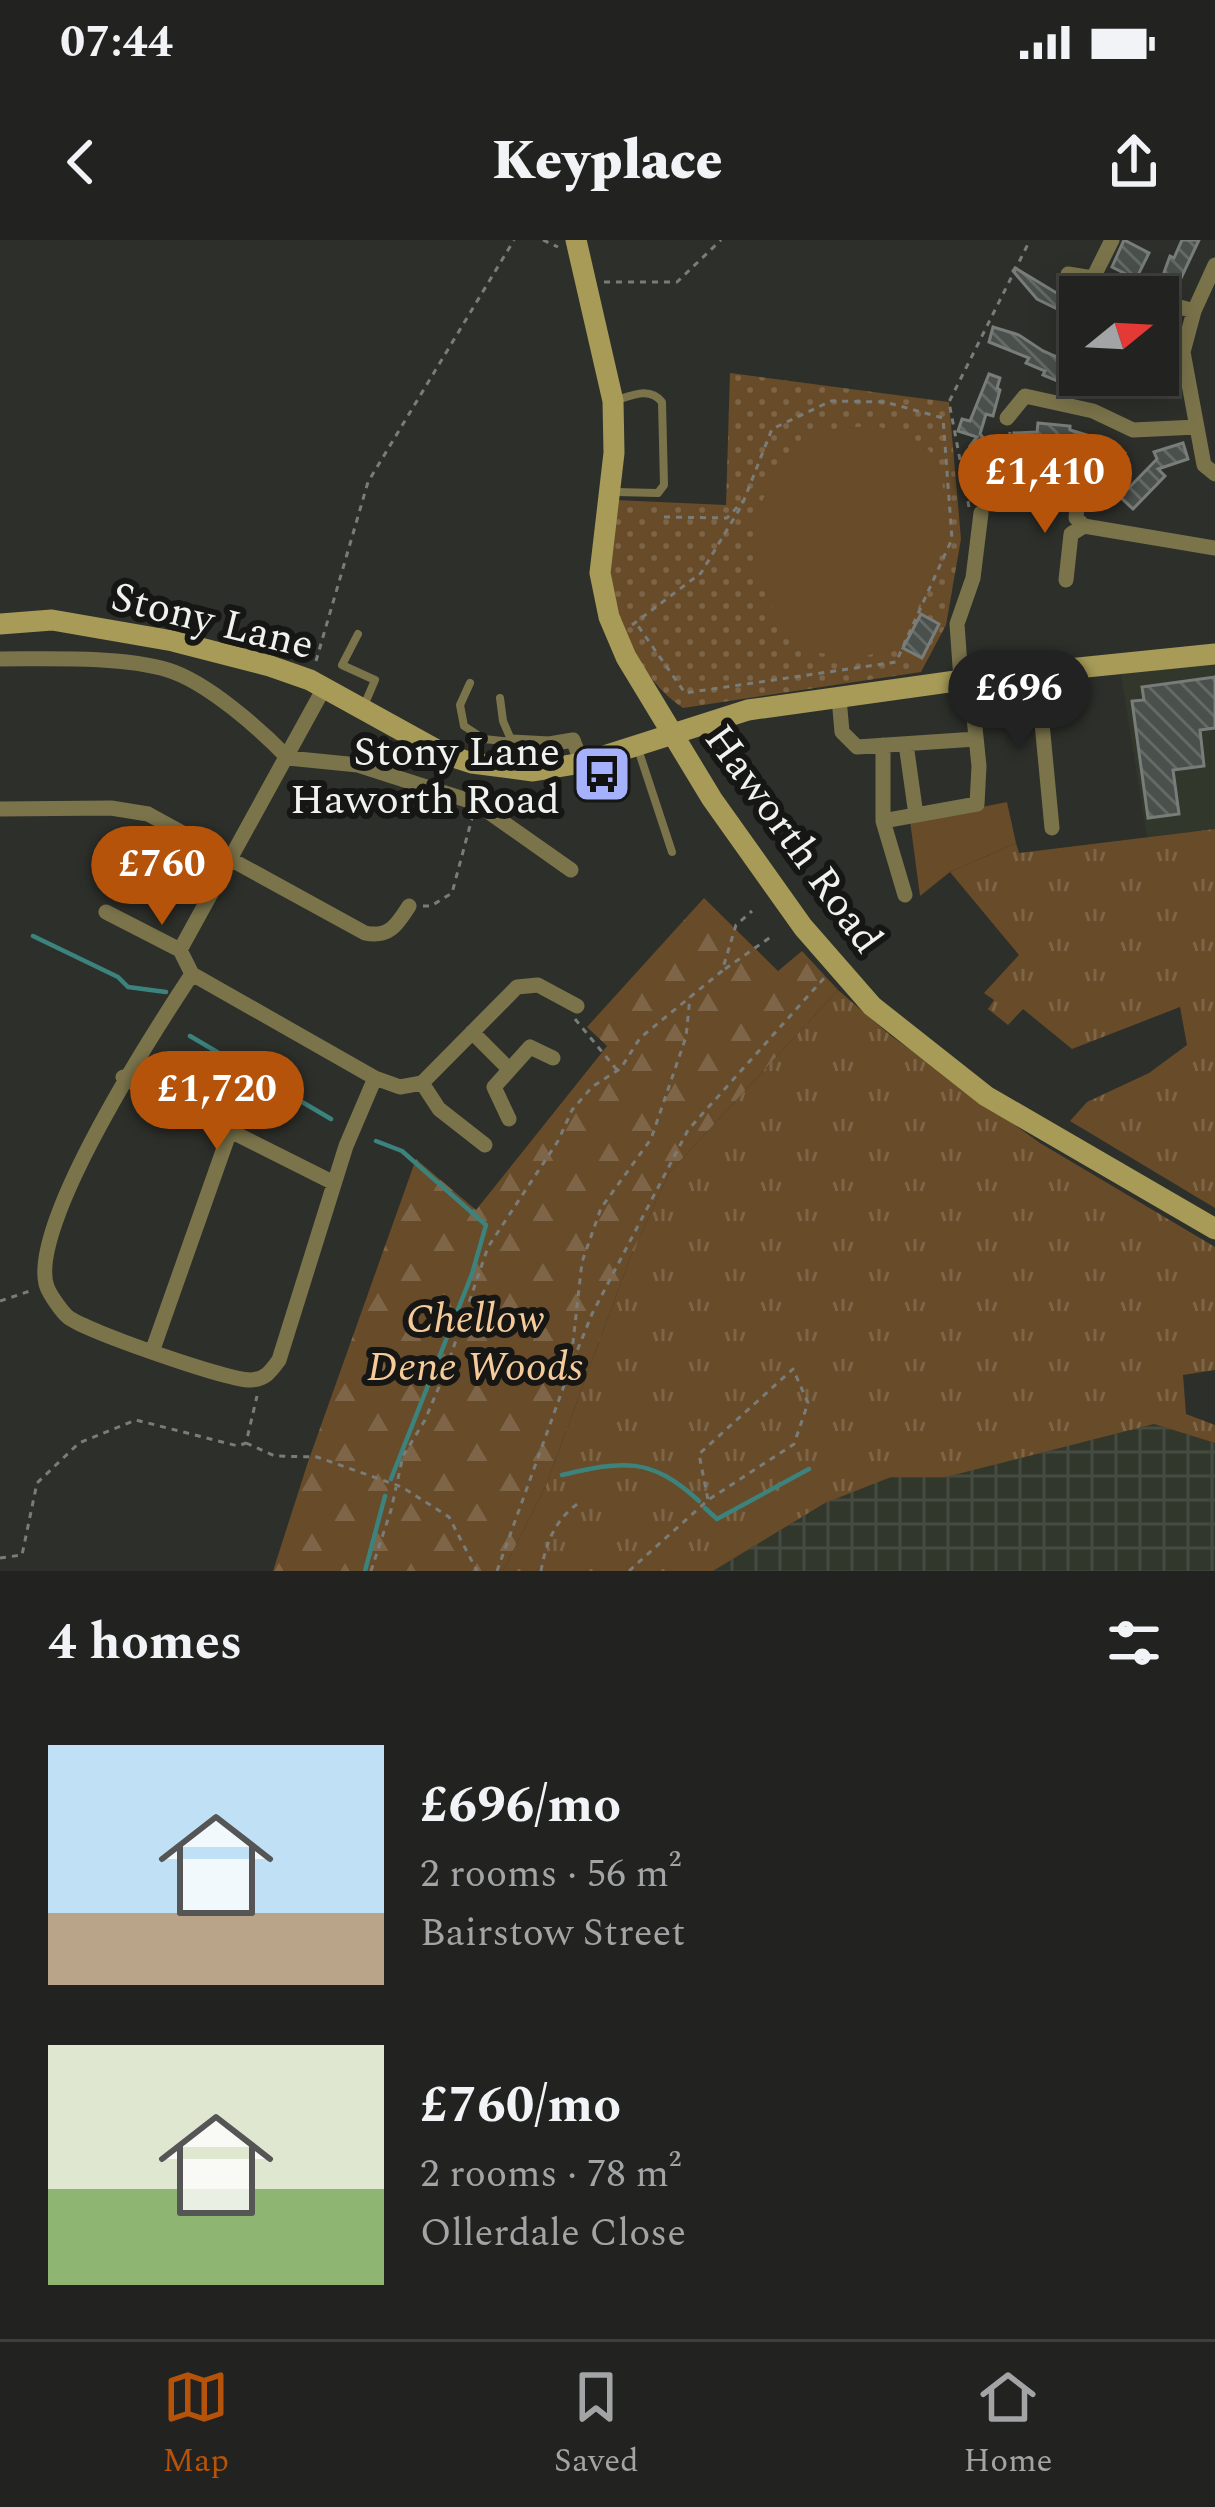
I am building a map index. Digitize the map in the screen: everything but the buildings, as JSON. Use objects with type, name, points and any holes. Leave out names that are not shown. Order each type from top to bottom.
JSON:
[{"type":"main road","name":"Haworth Road","points":[[576,240],[613,401],[614,453],[600,573],[616,635],[670,732],[798,920],[872,1006],[986,1096],[1215,1229]]},
{"type":"main road","name":"Stony Lane","points":[[0,624],[52,620],[173,641],[317,684],[444,754],[532,771],[582,764],[748,710],[1037,671],[1215,654]]},
{"type":"street","points":[[1094,276],[1112,240]]},
{"type":"street","points":[[1215,265],[1194,311],[1183,352],[1204,465],[1215,474]]},
{"type":"street","points":[[1068,274],[1080,276]]},
{"type":"street","points":[[1179,307],[1194,311]]},
{"type":"street","points":[[1007,418],[1022,388],[1093,411],[1133,430],[1197,427]]},
{"type":"street","points":[[1079,485],[1076,518],[1084,526],[1215,548]]},
{"type":"street","points":[[883,821],[977,804],[976,739],[957,624],[973,578],[975,512]]},
{"type":"street","points":[[1066,580],[1071,534],[1084,526]]},
{"type":"street","points":[[0,658],[83,660],[170,670],[250,718],[288,758],[358,765],[476,803],[571,871]]},
{"type":"street","points":[[1037,671],[1052,828]]},
{"type":"street","points":[[179,950],[288,758],[317,684]]},
{"type":"street","points":[[838,698],[842,732],[857,747],[976,739]]},
{"type":"street","points":[[512,742],[573,740],[582,764]]},
{"type":"street","points":[[906,743],[916,815]]},
{"type":"street","points":[[883,745],[883,821],[905,895]]},
{"type":"street","points":[[0,809],[111,808],[148,814],[365,933],[384,934],[408,918]]},
{"type":"street","points":[[106,912],[179,950],[192,974],[375,1078],[400,1087],[422,1084],[517,987],[538,985],[577,1006]]},
{"type":"street","points":[[192,974],[104,1113],[50,1241],[46,1285],[69,1317],[152,1352],[249,1381],[268,1375],[279,1360],[334,1183],[375,1078]]},
{"type":"street","points":[[472,1032],[508,1068]]},
{"type":"street","points":[[509,1119],[494,1087],[530,1048],[553,1058]]},
{"type":"street","points":[[124,1077],[334,1183]]},
{"type":"street","points":[[422,1084],[439,1109],[484,1145]]},
{"type":"street","points":[[152,1352],[230,1131]]},
{"type":"lane","points":[[608,492],[658,493],[664,485],[662,402],[644,392],[613,401]]},
{"type":"lane","points":[[358,634],[342,665],[375,680],[362,710]]},
{"type":"lane","points":[[470,683],[460,705],[464,726],[484,739],[512,742],[500,698]]},
{"type":"lane","points":[[636,745],[672,852]]},
{"type":"path","points":[[317,684],[368,482],[514,240]]},
{"type":"path","points":[[584,281],[677,282],[721,240]]},
{"type":"path","points":[[975,512],[965,491],[950,402],[1030,240]]},
{"type":"path","points":[[616,635],[701,573],[745,498],[772,429],[831,401],[885,402],[943,418],[952,539],[896,662],[685,693],[636,622]]},
{"type":"path","points":[[965,491],[992,469],[1007,447],[1013,419],[1007,418]]},
{"type":"path","points":[[664,517],[727,518],[745,498]]},
{"type":"path","points":[[408,918],[452,893],[476,803]]},
{"type":"path","points":[[722,970],[736,925],[752,911]]},
{"type":"path","points":[[371,1571],[403,1456],[444,1375],[488,1247],[558,1141],[572,1110],[616,1070],[640,1038],[722,970],[772,936]]},
{"type":"path","points":[[496,1571],[592,1314],[688,1130],[835,966]]},
{"type":"path","points":[[570,1369],[582,1262],[601,1208],[651,1138],[686,1037],[690,995]]},
{"type":"path","points":[[577,1006],[575,1020],[616,1070]]},
{"type":"path","points":[[0,1301],[46,1285]]},
{"type":"path","points":[[629,1571],[708,1500],[794,1444],[808,1403],[793,1369],[699,1454],[708,1500]]},
{"type":"path","points":[[246,1443],[262,1377]]},
{"type":"path","points":[[0,1558],[22,1555],[37,1483],[80,1443],[136,1420],[238,1446],[246,1443],[275,1456],[316,1457],[395,1485],[449,1517],[477,1571]]},
{"type":"path","points":[[541,1571],[550,1536],[581,1501]]},
{"type":"shaded area","points":[[1215,663],[1215,829],[1147,837],[1121,674]]},
{"type":"shaded area","points":[[1154,1424],[1215,1443],[1215,1571],[713,1571],[825,1503],[891,1476],[946,1477]]},
{"type":"green space","points":[[730,373],[949,402],[961,539],[946,625],[921,672],[683,708],[642,665],[623,627],[611,587],[608,551],[615,500],[726,505]]},
{"type":"green space","points":[[876,425],[929,450],[942,477],[947,536],[917,610],[890,648],[857,659],[815,652],[777,621],[752,554],[757,511],[786,455],[829,430]]},
{"type":"green space","points":[[1007,802],[1016,843],[950,872],[920,896],[910,821]]},
{"type":"green space","points":[[1215,829],[1215,1208],[1070,1121],[1087,1102],[1149,1073],[1187,1045],[1180,1007],[1072,1049],[1023,1009],[1008,1025],[988,1009],[994,1000],[984,993],[1019,955],[950,872],[1016,843],[1019,853]]},
{"type":"green space","name":"Chellow Dene Woods","points":[[704,898],[778,971],[802,951],[838,990],[669,1173],[630,1258],[547,1483],[503,1571],[273,1571],[416,1159],[476,1210],[607,1046],[587,1027]]},
{"type":"green space","points":[[838,990],[890,1035],[1040,1143],[1215,1247],[1215,1370],[1183,1375],[1186,1414],[1215,1425],[1215,1443],[1154,1424],[946,1477],[891,1477],[825,1503],[713,1571],[503,1571],[547,1483],[630,1258],[669,1173]]},
{"type":"waterway","points":[[33,936],[118,977],[128,987],[166,992]]},
{"type":"waterway","points":[[190,1036],[331,1119]]},
{"type":"waterway","points":[[376,1141],[402,1151],[486,1225],[472,1274],[391,1479]]},
{"type":"waterway","points":[[562,1475],[635,1466],[666,1476],[699,1501]]},
{"type":"waterway","points":[[705,1508],[717,1519],[809,1469]]},
{"type":"waterway","points":[[365,1571],[385,1496]]},
{"type":"place","name":"Stony Lane Haworth Road","points":[[602,774]]}]
